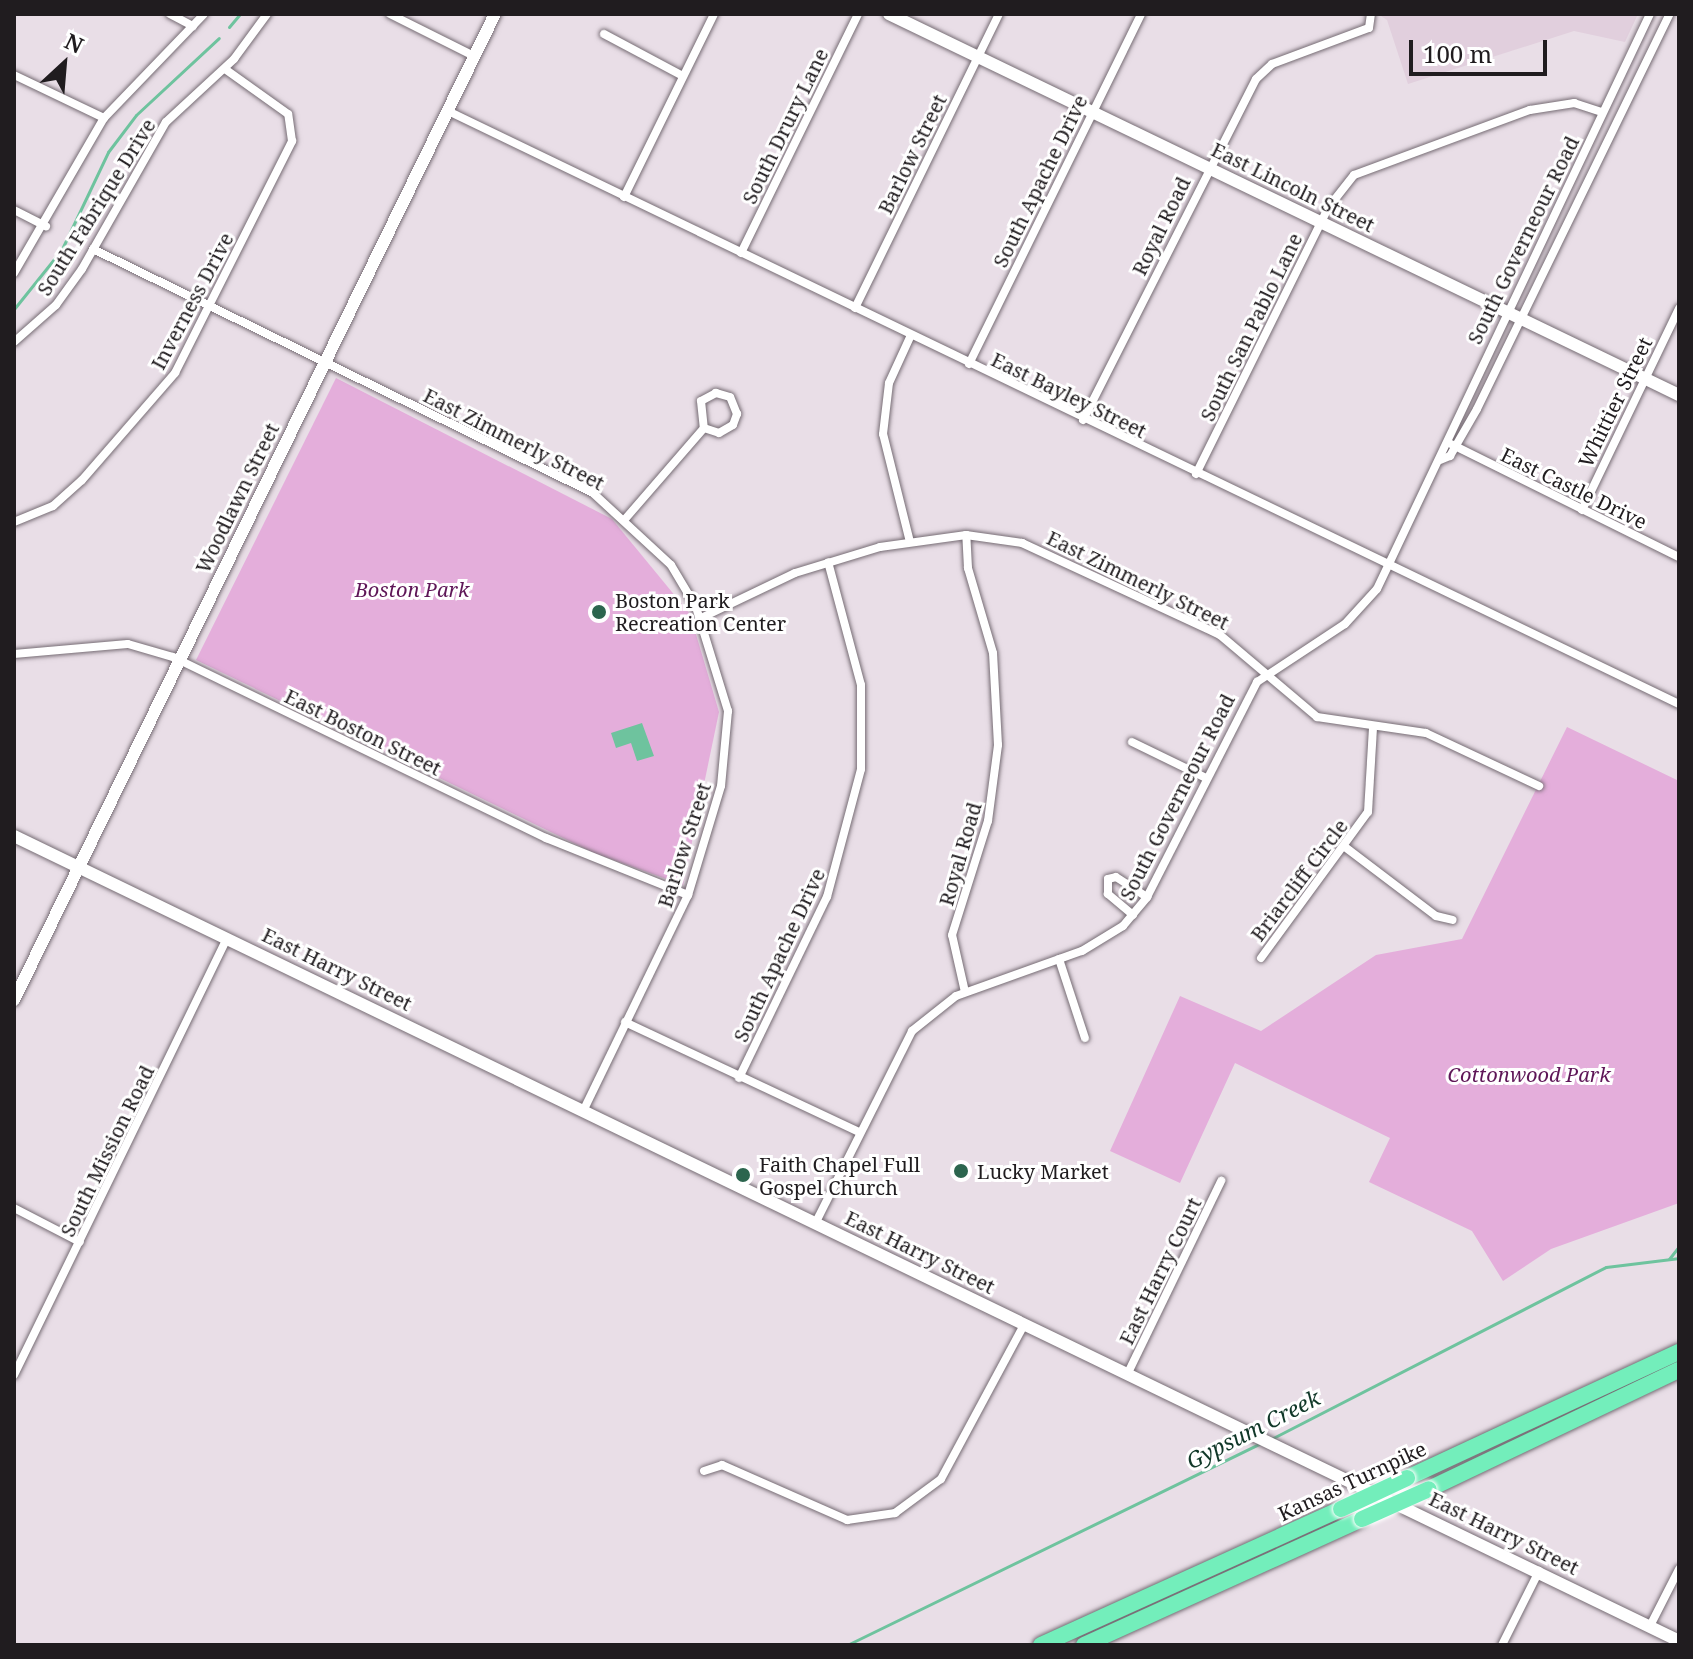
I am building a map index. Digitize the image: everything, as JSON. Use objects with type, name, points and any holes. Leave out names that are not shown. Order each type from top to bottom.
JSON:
[{"type":"highway","name":"Kansas Turnpike","points":[[1041,1645],[1679,1352]]},
{"type":"highway","name":"Kansas Turnpike","points":[[1084,1645],[1429,1489],[1679,1370]]},
{"type":"street","points":[[170,14],[193,26]]},
{"type":"street","name":"South Fabrique Drive","points":[[14,273],[46,226],[104,118],[204,14]]},
{"type":"street","name":"South Fabrique Drive","points":[[14,342],[56,305],[93,249],[166,122],[225,69],[267,14]]},
{"type":"street","points":[[390,14],[474,56]]},
{"type":"street","name":"Woodlawn Street","points":[[14,1000],[18,979],[78,868],[495,14]]},
{"type":"street","points":[[624,197],[714,14]]},
{"type":"street","name":"South Drury Lane","points":[[741,253],[858,14]]},
{"type":"street","name":"East Lincoln Street","points":[[889,14],[1679,395]]},
{"type":"street","name":"Barlow Street","points":[[855,308],[999,14]]},
{"type":"street","name":"South Apache Drive","points":[[969,364],[1141,14]]},
{"type":"street","name":"Royal Road","points":[[1083,420],[1242,99],[1272,64],[1371,25],[1371,14]]},
{"type":"street","name":"South Governeour Road","points":[[815,1224],[912,1031],[965,992],[1102,941],[1133,915],[1147,897],[1206,778],[1264,674],[1345,624],[1389,567],[1440,460],[1443,440],[1650,14]]},
{"type":"street","name":"South Governeour Road","points":[[1455,446],[1521,319],[1670,14]]},
{"type":"street","points":[[604,34],[683,76]]},
{"type":"street","name":"Inverness Drive","points":[[14,522],[53,506],[127,431],[175,373],[210,307],[293,129],[288,114],[225,69]]},
{"type":"street","points":[[14,75],[104,118]]},
{"type":"street","name":"South San Pablo Lane","points":[[1196,474],[1320,223],[1354,175],[1396,155],[1530,110],[1574,103],[1602,112]]},
{"type":"street","name":"East Bayley Street","points":[[448,111],[1083,420],[1679,704]]},
{"type":"street","points":[[14,210],[46,226]]},
{"type":"street","name":"East Zimmerly Street","points":[[93,249],[593,493],[626,518],[671,565],[701,618],[828,562],[910,542],[966,535],[1060,557],[1220,635],[1317,717],[1373,728],[1426,733],[1539,786]]},
{"type":"street","name":"Whittier Street","points":[[1582,510],[1679,308]]},
{"type":"street","points":[[910,542],[886,457],[883,414],[911,335]]},
{"type":"street","points":[[723,394],[734,401],[730,429],[704,428],[698,413],[706,397],[723,394]]},
{"type":"street","points":[[626,518],[704,428]]},
{"type":"street","name":"East Castle Drive","points":[[1443,440],[1679,557]]},
{"type":"street","points":[[1440,460],[1455,446]]},
{"type":"street","name":"Royal Road","points":[[965,992],[952,935],[988,821],[998,745],[993,653],[966,535]]},
{"type":"street","name":"South Apache Drive","points":[[739,1078],[830,890],[861,769],[861,685],[828,562]]},
{"type":"street","name":"Barlow Street","points":[[583,1111],[688,895],[721,786],[728,711],[701,618]]},
{"type":"street","name":"East Boston Street","points":[[14,654],[128,644],[180,661],[557,843],[688,895]]},
{"type":"street","name":"Briarcliff Circle","points":[[1261,958],[1345,847],[1373,798],[1373,728]]},
{"type":"street","points":[[1132,742],[1206,778]]},
{"type":"street","name":"East Harry Street","points":[[14,836],[1679,1641]]},
{"type":"street","points":[[1345,847],[1436,916],[1453,920]]},
{"type":"street","points":[[1133,915],[1108,894],[1105,884],[1116,877],[1147,897]]},
{"type":"street","name":"South Mission Road","points":[[14,1375],[227,939]]},
{"type":"street","points":[[1059,959],[1085,1038]]},
{"type":"street","points":[[625,1022],[859,1132]]},
{"type":"street","name":"East Harry Court","points":[[1127,1375],[1221,1181]]},
{"type":"street","points":[[14,1208],[80,1242]]},
{"type":"street","points":[[704,1471],[722,1465],[847,1520],[895,1513],[941,1479],[1024,1325]]},
{"type":"street","points":[[1650,1626],[1679,1569]]},
{"type":"street","points":[[1502,1645],[1539,1571]]},
{"type":"shaded area","points":[[1378,14],[1638,14],[1625,42],[1574,31],[1408,84],[1387,20]]},
{"type":"shaded area","points":[[642,723],[654,756],[637,761],[631,743],[616,748],[611,733]]},
{"type":"green space","name":"Boston Park","points":[[336,378],[612,519],[690,614],[719,712],[683,885],[594,853],[196,660]]},
{"type":"green space","name":"Cottonwood Park","points":[[1567,727],[1679,781],[1679,1203],[1551,1249],[1503,1281],[1472,1231],[1369,1182],[1390,1138],[1235,1063],[1180,1183],[1110,1151],[1180,996],[1261,1031],[1376,955],[1462,939]]},
{"type":"waterway","points":[[229,27],[240,14]]},
{"type":"waterway","points":[[14,309],[62,249],[108,152],[136,115],[219,38]]},
{"type":"waterway","points":[[1669,1259],[1679,1246]]},
{"type":"waterway","name":"Gypsum Creek","points":[[1273,1438],[1606,1267],[1679,1258]]},
{"type":"waterway","name":"Gypsum Creek","points":[[847,1645],[1262,1443]]},
{"type":"place","name":"Boston Park Recreation Center","points":[[599,612]]},
{"type":"place","name":"Lucky Market","points":[[961,1171]]},
{"type":"place","name":"Faith Chapel Full Gospel Church","points":[[743,1175]]}]
